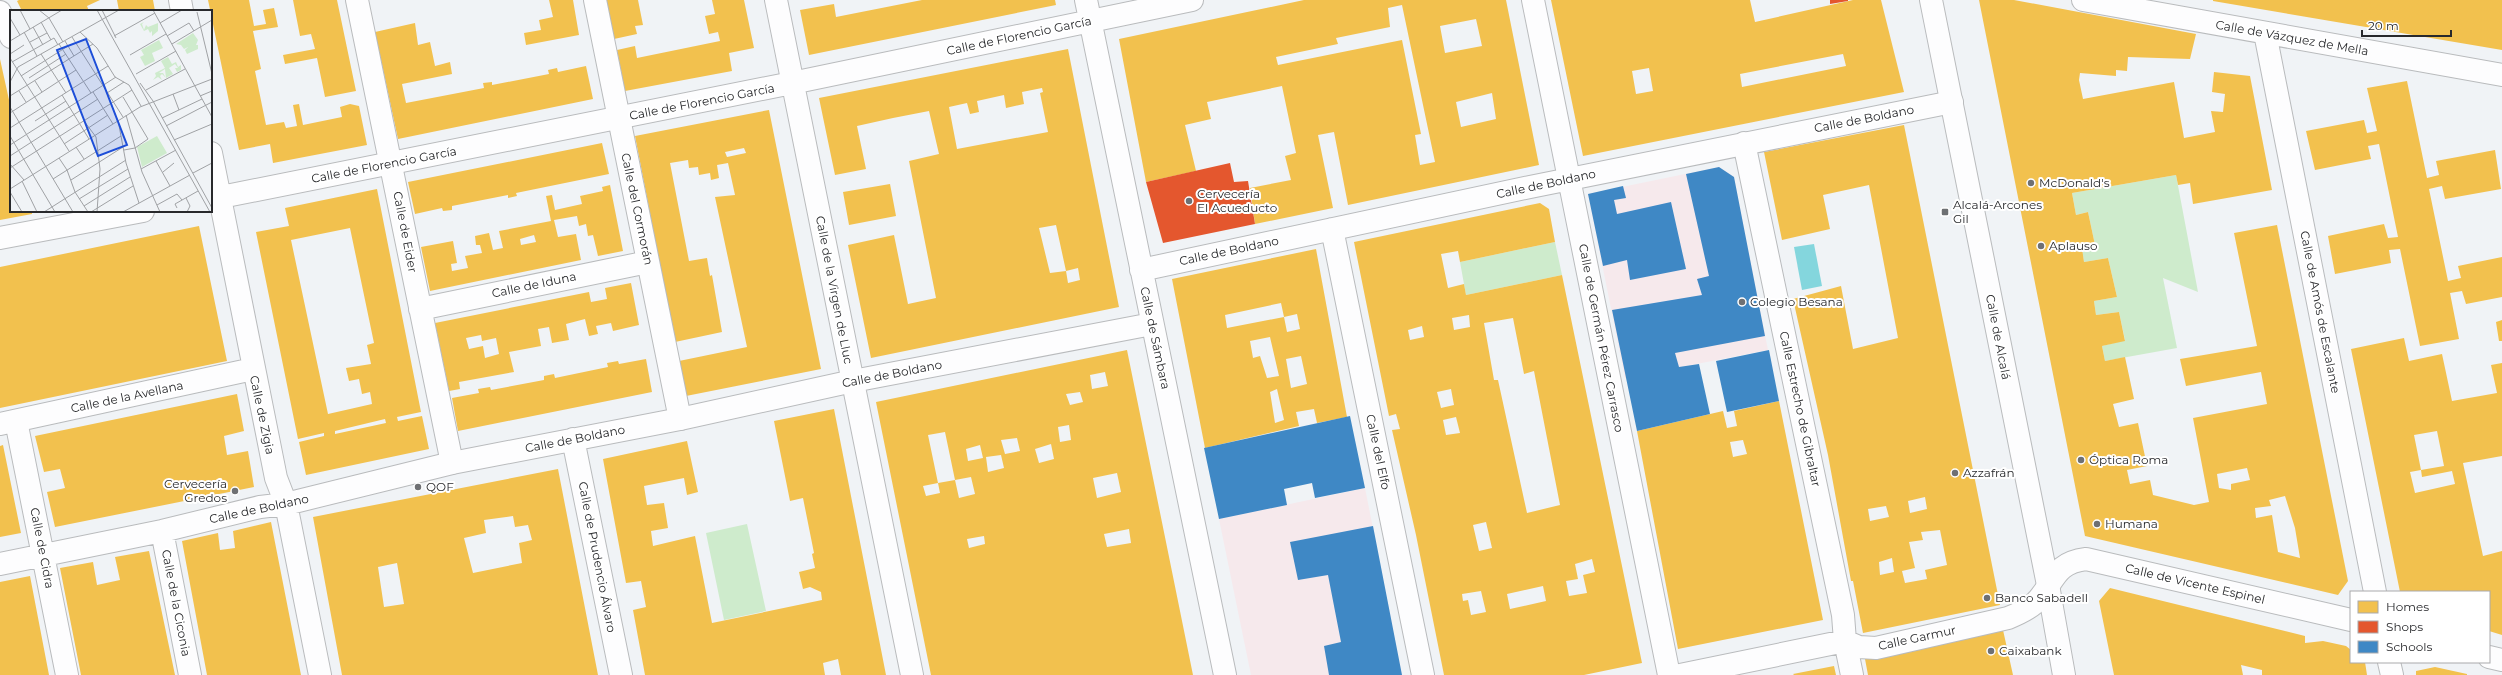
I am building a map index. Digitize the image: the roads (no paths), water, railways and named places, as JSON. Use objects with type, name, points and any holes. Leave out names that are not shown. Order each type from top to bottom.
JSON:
[{"type":"street","points":[[180,0],[182,10]]},
{"type":"street","name":"Calle de Eider","points":[[357,0],[452,463]]},
{"type":"street","name":"Calle del Cormorán","points":[[595,0],[680,419]]},
{"type":"street","name":"Calle de la Virgen de Lluc","points":[[776,0],[912,675]]},
{"type":"street","name":"Calle de Sámbara","points":[[1086,0],[1225,675]]},
{"type":"street","name":"Calle de Florencio García","points":[[216,198],[792,83],[1192,0]]},
{"type":"street","name":"Calle de Germán Pérez Carrasco","points":[[1533,0],[1669,675]]},
{"type":"street","name":"Calle de Alcalá","points":[[1931,0],[2048,586],[2064,675]]},
{"type":"street","name":"Calle de Vázquez de Mella","points":[[2083,0],[2502,75]]},
{"type":"street","points":[[0,12],[10,35]]},
{"type":"street","name":"Calle de Amós de Escalante","points":[[2265,33],[2375,591]]},
{"type":"street","name":"Calle de Boldano","points":[[1141,270],[1569,179],[1952,102]]},
{"type":"street","name":"Calle Estrecho de Gibraltar","points":[[1744,143],[1842,615],[1845,641],[1852,675]]},
{"type":"street","name":"Calle de Zigia","points":[[212,162],[216,198],[276,478],[286,504],[320,675]]},
{"type":"street","points":[[0,238],[51,219],[132,212]]},
{"type":"street","name":"Calle del Elfo","points":[[1332,229],[1423,675]]},
{"type":"street","name":"Calle de Iduna","points":[[420,309],[648,262]]},
{"type":"street","name":"Calle de Boldano","points":[[0,564],[162,530],[260,507],[286,504],[452,463],[680,419],[853,381],[1152,324]]},
{"type":"street","name":"Calle de la Avellana","points":[[8,422],[253,370]]},
{"type":"street","name":"Calle de Cidra","points":[[8,422],[44,555],[67,675]]},
{"type":"street","name":"Calle de Prudencio Álvaro","points":[[573,439],[621,675]]},
{"type":"street","name":"Calle de la Ciconia","points":[[162,530],[190,675]]},
{"type":"street","name":"Calle de Vicente Espinel","points":[[2048,586],[2060,570],[2072,561],[2086,559],[2350,620]]},
{"type":"street","name":"Calle Garmur","points":[[1845,641],[1859,647],[1876,648],[2008,618],[2026,610],[2036,602],[2048,586]]},
{"type":"street","points":[[1680,675],[1845,641]]},
{"type":"street","points":[[2490,657],[2502,660]]},
{"type":"street","points":[[2389,663],[2392,675]]},
{"type":"water","points":[[1814,244],[1822,286],[1802,290],[1794,247]]},
{"type":"place","name":"McDonald's","points":[[2031,183]]},
{"type":"place","name":"Cervecería El Acueducto","points":[[1189,201]]},
{"type":"place","name":"Alcalá-Arcones Gil","points":[[1945,212]]},
{"type":"place","name":"Aplauso","points":[[2041,246]]},
{"type":"place","name":"Colegio Besana","points":[[1742,302]]},
{"type":"place","name":"Óptica Roma","points":[[2081,460]]},
{"type":"place","name":"Azzafrán","points":[[1955,473]]},
{"type":"place","name":"QOF","points":[[418,487]]},
{"type":"place","name":"Cervecería Gredos","points":[[235,491]]},
{"type":"place","name":"Humana","points":[[2097,524]]},
{"type":"place","name":"Banco Sabadell","points":[[1987,598]]},
{"type":"place","name":"Caixabank","points":[[1991,651]]}]
